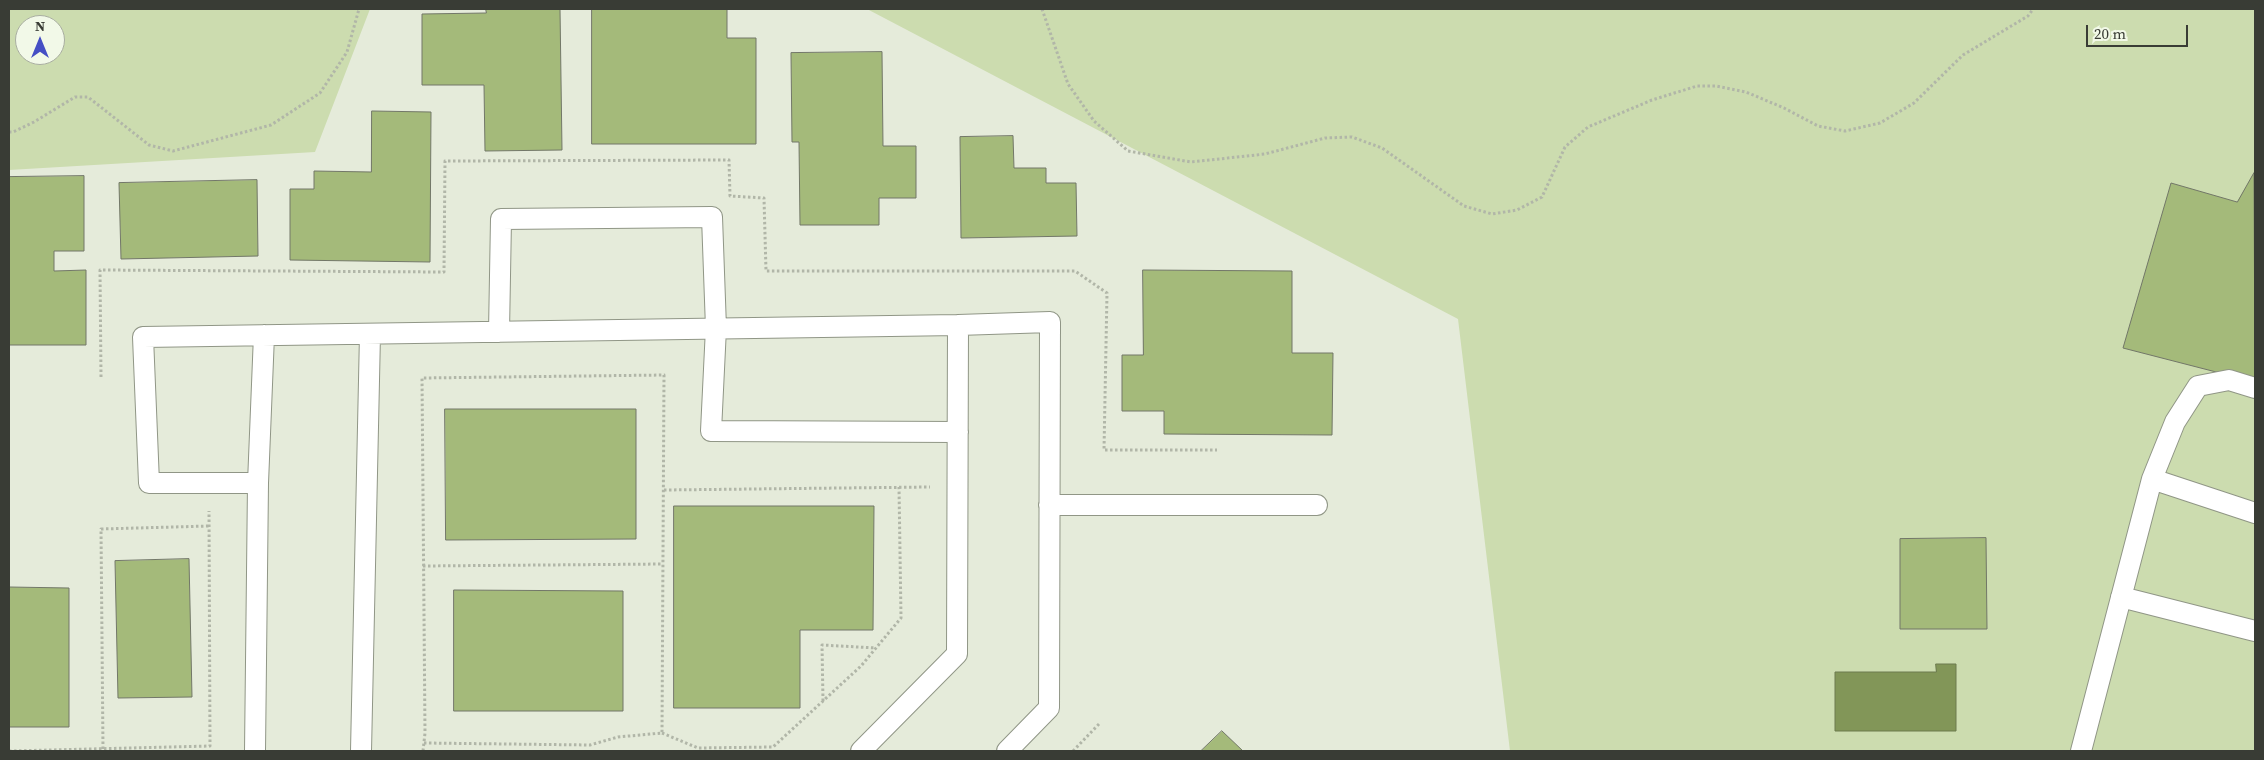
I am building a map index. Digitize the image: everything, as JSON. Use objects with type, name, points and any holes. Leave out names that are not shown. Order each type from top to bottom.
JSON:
[{"type":"lane","points":[[499,332],[502,219],[712,217],[716,328],[711,431],[958,432]]},
{"type":"lane","points":[[258,483],[149,483],[143,337],[1050,322],[1049,708],[1007,751]]},
{"type":"lane","points":[[861,751],[957,654],[958,325]]},
{"type":"lane","points":[[361,751],[370,334]]},
{"type":"lane","points":[[255,751],[258,483],[264,335]]},
{"type":"lane","points":[[2081,751],[2152,479],[2176,422],[2198,386],[2229,380],[2255,388]]},
{"type":"lane","points":[[2152,479],[2255,513]]},
{"type":"lane","points":[[1049,506],[1318,506]]},
{"type":"lane","points":[[2121,597],[2255,631]]},
{"type":"path","points":[[9,132],[34,122],[75,97],[88,97],[149,145],[173,151],[271,125],[320,93],[348,52],[359,9]]},
{"type":"path","points":[[1042,9],[1068,84],[1094,121],[1128,151],[1191,162],[1265,154],[1325,138],[1352,136],[1382,148],[1464,206],[1492,214],[1517,210],[1542,197],[1565,147],[1588,127],[1652,100],[1697,86],[1716,86],[1746,92],[1784,108],[1818,126],[1845,131],[1880,123],[1914,103],[1963,55],[2028,16],[2033,9]]},
{"type":"path","points":[[101,377],[100,270],[444,272],[446,161],[729,160],[730,196],[764,198],[766,271],[1075,271],[1107,293],[1104,450],[1217,450]]},
{"type":"path","points":[[423,751],[422,378],[664,375],[662,733]]},
{"type":"path","points":[[424,743],[590,745],[618,738],[662,733],[698,748],[773,747],[861,666],[901,618],[899,487]]},
{"type":"path","points":[[664,490],[936,487]]},
{"type":"path","points":[[9,751],[210,746],[209,503]]},
{"type":"path","points":[[103,749],[101,529],[209,526]]},
{"type":"path","points":[[423,566],[663,564]]},
{"type":"path","points":[[823,702],[822,645],[876,648]]},
{"type":"path","points":[[1073,751],[1099,724]]},
{"type":"shaded area","points":[[9,9],[370,9],[315,152],[9,170]]},
{"type":"shaded area","points":[[867,9],[2255,9],[2255,751],[1510,751],[1458,319]]},
{"type":"shaded area","points":[[1936,664],[1956,664],[1956,731],[1835,731],[1835,672],[1936,672]]},
{"type":"building","points":[[486,9],[560,9],[562,150],[485,151],[484,85],[422,85],[422,14],[486,13]]},
{"type":"building","points":[[592,9],[727,9],[727,38],[756,38],[756,144],[592,144]]},
{"type":"building","points":[[882,52],[883,146],[916,146],[916,198],[879,198],[879,225],[800,225],[799,142],[792,142],[791,53]]},
{"type":"building","points":[[372,111],[431,112],[430,262],[290,260],[290,189],[314,189],[314,171],[371,172]]},
{"type":"building","points":[[1013,136],[1014,168],[1046,168],[1046,183],[1076,183],[1077,236],[961,238],[960,137]]},
{"type":"building","points":[[2254,173],[2255,382],[2123,348],[2171,183],[2237,202]]},
{"type":"building","points":[[84,176],[84,251],[54,251],[54,271],[86,270],[86,345],[9,345],[9,177]]},
{"type":"building","points":[[257,180],[258,256],[121,259],[119,183]]},
{"type":"building","points":[[1143,270],[1292,271],[1292,353],[1333,353],[1332,435],[1164,434],[1164,411],[1122,411],[1122,355],[1143,355]]},
{"type":"building","points":[[445,409],[636,409],[636,539],[446,540]]},
{"type":"building","points":[[674,506],[874,506],[873,630],[800,630],[800,708],[674,708]]},
{"type":"building","points":[[1986,538],[1987,629],[1900,629],[1900,539]]},
{"type":"building","points":[[189,559],[192,697],[118,698],[115,561]]},
{"type":"building","points":[[9,587],[69,588],[69,727],[9,727]]},
{"type":"building","points":[[454,590],[623,591],[623,711],[454,711]]},
{"type":"building","points":[[1222,731],[1243,751],[1201,751]]}]
